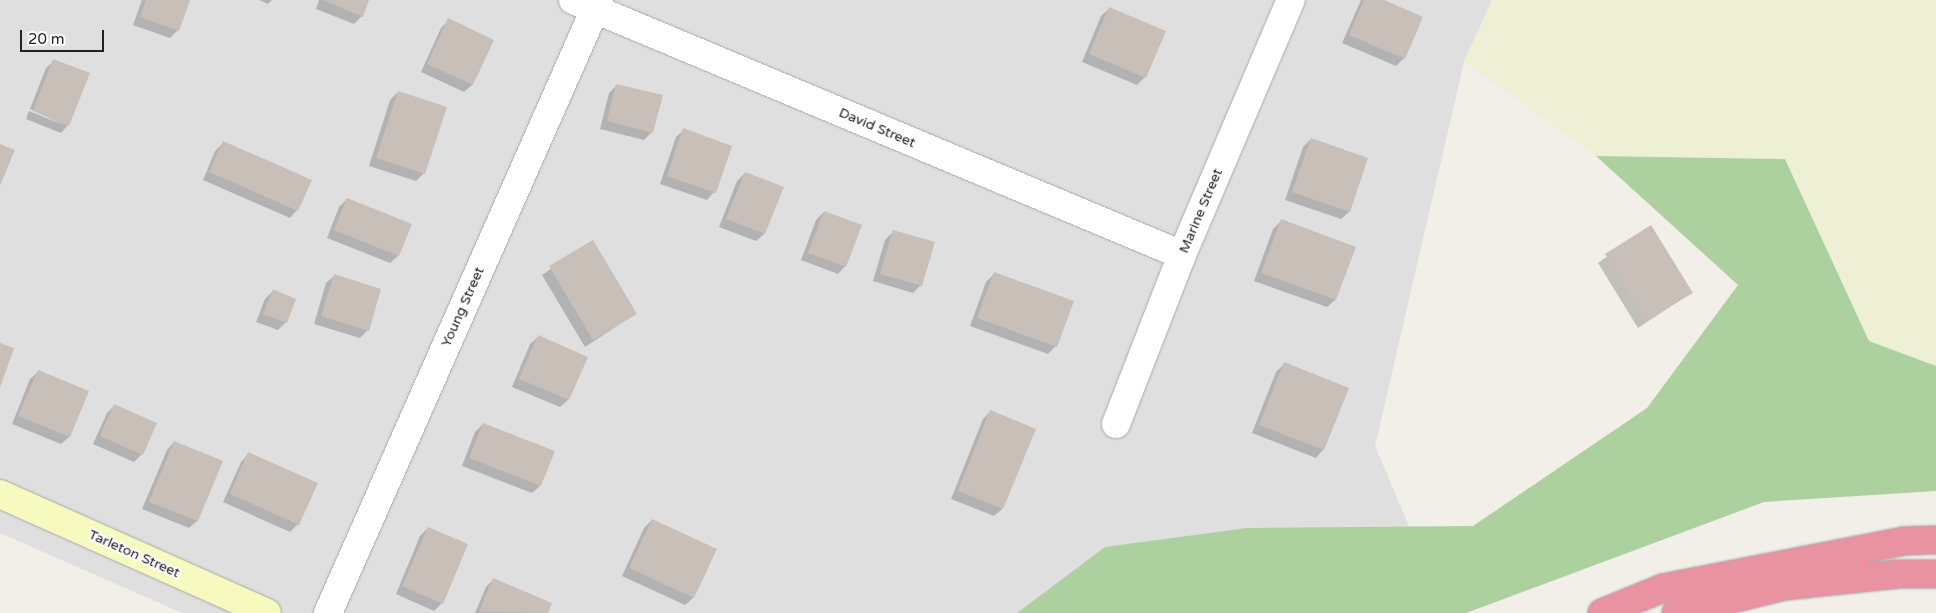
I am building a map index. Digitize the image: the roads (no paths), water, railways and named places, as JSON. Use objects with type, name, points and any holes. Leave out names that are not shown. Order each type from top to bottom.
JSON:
[{"type":"highway","points":[[1602,613],[1663,588],[1904,541],[1936,540]]},
{"type":"highway","points":[[1676,613],[1784,586],[1898,574],[1936,574]]},
{"type":"main road","name":"Tarleton Street","points":[[0,494],[267,613]]},
{"type":"street","name":"Marine Street","points":[[1116,424],[1182,255],[1291,0]]},
{"type":"street","name":"David Street","points":[[589,3],[1182,255]]},
{"type":"street","name":"Young Street","points":[[328,613],[589,3]]}]
